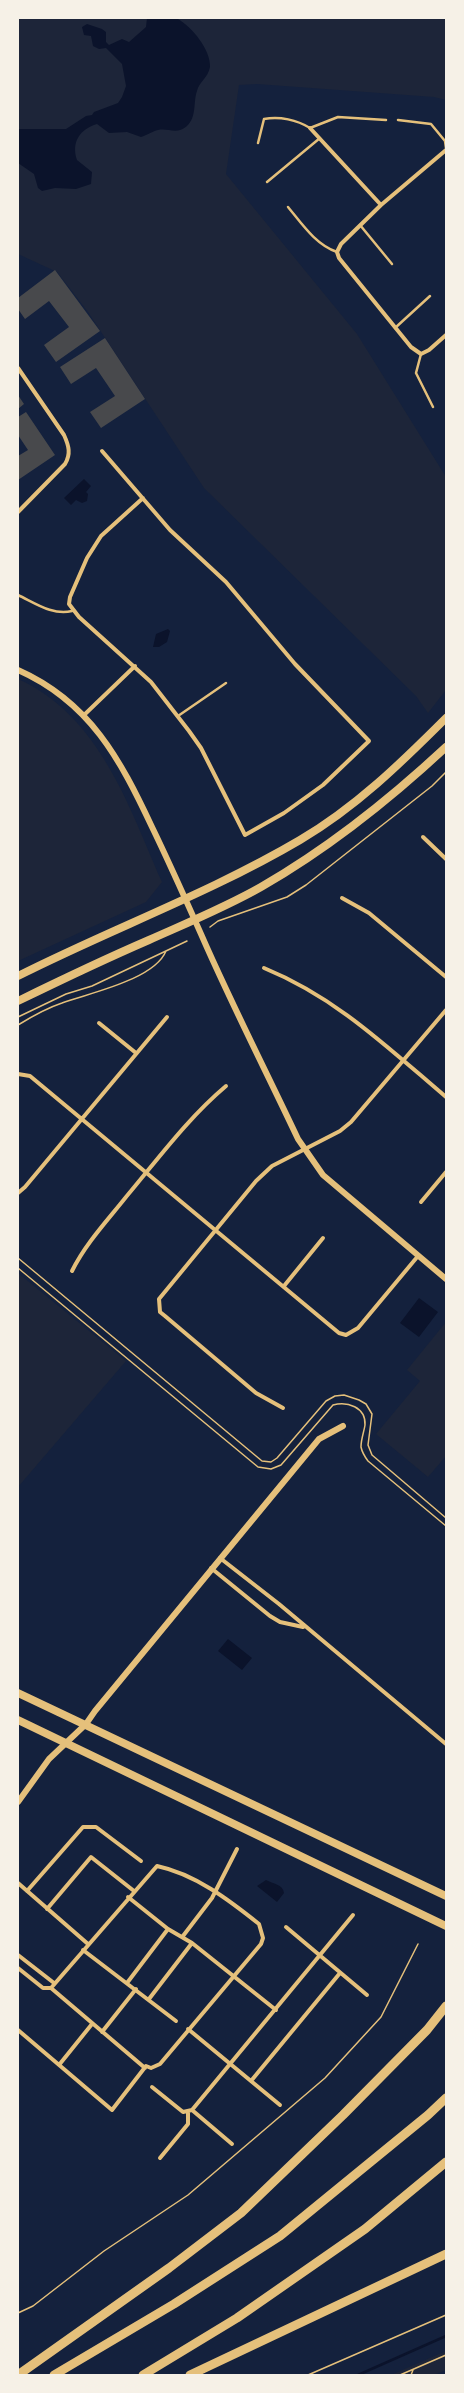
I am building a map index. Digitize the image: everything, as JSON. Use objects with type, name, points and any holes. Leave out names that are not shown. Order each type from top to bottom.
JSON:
[{"type":"highway","points":[[18,2375],[169,2268],[241,2213],[344,2115],[427,2030],[446,2006]]},
{"type":"highway","points":[[54,2375],[174,2304],[280,2236],[428,2115],[446,2098]]},
{"type":"highway","points":[[143,2375],[237,2318],[359,2233],[446,2162]]},
{"type":"highway","points":[[190,2375],[446,2254]]},
{"type":"main road","points":[[18,976],[242,872],[308,835],[372,790],[446,718]]},
{"type":"main road","points":[[18,1001],[87,967],[195,920],[260,888],[307,859],[358,823],[401,789],[446,747]]},
{"type":"main road","points":[[18,1693],[446,1896]]},
{"type":"main road","points":[[18,1720],[446,1926]]},
{"type":"street","points":[[310,128],[321,138],[381,205]]},
{"type":"street","points":[[446,149],[360,225],[341,244],[338,252],[339,258],[411,347],[421,354],[429,350],[446,335]]},
{"type":"street","points":[[18,368],[64,435],[69,445],[69,457],[65,464],[18,512]]},
{"type":"street","points":[[102,451],[143,498],[170,530],[226,582],[295,664],[369,741],[323,785],[284,813],[245,835],[201,748],[178,716],[135,666],[72,611],[69,604],[70,597],[95,545],[119,519],[143,498]]},
{"type":"street","points":[[83,716],[135,666]]},
{"type":"street","points":[[18,670],[56,692],[100,733],[117,758],[186,899],[305,1150],[323,1175],[336,1187],[446,1279]]},
{"type":"street","points":[[423,837],[446,859]]},
{"type":"street","points":[[342,898],[369,913],[446,976]]},
{"type":"street","points":[[264,968],[294,980],[319,994],[345,1012],[446,1097]]},
{"type":"street","points":[[283,1408],[256,1393],[160,1312],[159,1299],[214,1230],[266,1171],[340,1130],[350,1122],[404,1061],[446,1010]]},
{"type":"street","points":[[18,1193],[25,1187],[167,1017]]},
{"type":"street","points":[[99,1023],[136,1053]]},
{"type":"street","points":[[18,1074],[30,1076],[147,1172],[214,1230],[284,1286],[334,1330],[346,1335],[358,1328],[418,1256]]},
{"type":"street","points":[[72,1271],[80,1254],[147,1172],[202,1106],[226,1086]]},
{"type":"street","points":[[421,1202],[446,1172]]},
{"type":"street","points":[[284,1286],[323,1238]]},
{"type":"street","points":[[18,1802],[49,1759],[86,1724],[94,1711],[319,1439],[343,1426]]},
{"type":"street","points":[[220,1558],[446,1744]]},
{"type":"street","points":[[211,1568],[270,1616],[280,1622],[306,1628]]},
{"type":"street","points":[[27,1891],[83,1827],[96,1827],[141,1861]]},
{"type":"street","points":[[183,1936],[216,1891],[237,1849]]},
{"type":"street","points":[[47,1909],[91,1857],[134,1890]]},
{"type":"street","points":[[18,1968],[43,1988],[51,1988],[145,2068],[151,2068],[160,2064],[261,1944],[262,1931],[259,1924],[216,1891],[170,1868],[157,1866],[134,1890],[51,1988]]},
{"type":"street","points":[[18,1883],[88,1944]]},
{"type":"street","points":[[128,1897],[168,1929],[183,1936],[234,1975],[276,2010]]},
{"type":"street","points":[[188,2113],[276,2010],[353,1915]]},
{"type":"street","points":[[286,1927],[367,1996]]},
{"type":"street","points":[[127,1983],[168,1929]]},
{"type":"street","points":[[149,1999],[192,1943]]},
{"type":"street","points":[[83,1950],[176,2021]]},
{"type":"street","points":[[18,1955],[54,1984]]},
{"type":"street","points":[[251,2081],[340,1973]]},
{"type":"street","points":[[102,2032],[136,1990]]},
{"type":"street","points":[[58,2065],[92,2024]]},
{"type":"street","points":[[188,2029],[280,2105]]},
{"type":"street","points":[[18,2030],[112,2110],[145,2068]]},
{"type":"street","points":[[152,2087],[183,2112],[188,2113]]},
{"type":"street","points":[[192,2110],[232,2144]]},
{"type":"street","points":[[160,2158],[188,2124],[188,2113]]},
{"type":"lane","points":[[258,143],[264,119],[298,120],[310,128],[338,117],[386,120]]},
{"type":"lane","points":[[398,120],[431,124],[445,141],[446,149]]},
{"type":"lane","points":[[267,182],[321,138]]},
{"type":"lane","points":[[288,207],[317,240],[327,248],[338,252]]},
{"type":"lane","points":[[360,225],[392,264]]},
{"type":"lane","points":[[395,328],[430,296]]},
{"type":"lane","points":[[421,354],[416,373],[434,407]]},
{"type":"lane","points":[[18,595],[55,612],[63,613],[72,611]]},
{"type":"lane","points":[[178,716],[226,683]]},
{"type":"path","points":[[210,927],[218,921],[287,897],[306,885],[432,786],[446,772]]},
{"type":"path","points":[[18,1017],[66,994],[92,986],[187,941]]},
{"type":"path","points":[[18,1025],[60,1003],[92,994],[145,972],[158,964],[166,951]]},
{"type":"path","points":[[18,1258],[262,1461],[270,1462],[277,1458],[330,1398],[344,1395],[366,1404],[372,1414],[368,1445],[372,1455],[446,1518]]},
{"type":"path","points":[[18,1268],[258,1467],[271,1469],[281,1465],[333,1405],[347,1403],[357,1407],[362,1414],[365,1424],[361,1446],[368,1461],[446,1526]]},
{"type":"path","points":[[308,2375],[446,2315]]},
{"type":"path","points":[[400,2375],[446,2355]]},
{"type":"path","points":[[411,2375],[413,2370]]},
{"type":"shaded area","points":[[168,17],[178,19],[195,33],[207,53],[210,67],[198,88],[194,114],[190,122],[187,126],[180,130],[158,130],[141,137],[127,132],[109,133],[97,124],[91,126],[78,137],[75,153],[77,160],[92,172],[91,184],[76,189],[55,188],[42,191],[38,188],[34,174],[18,163],[18,129],[66,129],[86,116],[92,115],[94,112],[118,103],[126,86],[122,64],[106,48],[99,49],[93,46],[91,36],[84,35],[82,27],[87,24],[102,29],[106,32],[106,42],[109,45],[122,39],[129,42],[146,27],[147,18]]},
{"type":"shaded area","points":[[18,18],[446,18],[446,100],[434,97],[257,84],[239,85],[226,174],[357,334],[446,477],[446,690],[428,713],[416,696],[204,488],[88,312],[57,272],[18,254]]},
{"type":"shaded area","points":[[84,479],[91,486],[86,492],[88,494],[87,501],[82,503],[76,500],[71,505],[64,498]]},
{"type":"shaded area","points":[[168,629],[170,631],[167,642],[159,647],[153,647],[156,634]]},
{"type":"shaded area","points":[[18,679],[46,695],[70,716],[91,740],[108,766],[124,795],[162,882],[146,902],[18,961]]},
{"type":"shaded area","points":[[18,1273],[126,1361],[18,1487]]},
{"type":"shaded area","points":[[419,1298],[438,1312],[419,1337],[400,1323]]},
{"type":"shaded area","points":[[446,1322],[446,1456],[428,1477],[376,1434],[420,1381],[407,1370]]},
{"type":"shaded area","points":[[228,1639],[252,1658],[242,1670],[218,1651]]},
{"type":"shaded area","points":[[266,1880],[280,1886],[283,1890],[284,1893],[277,1902],[257,1886]]},
{"type":"shaded area","points":[[446,2351],[446,2370],[434,2375],[391,2375]]},
{"type":"building","points":[[55,270],[100,331],[56,362],[44,345],[69,327],[49,301],[25,319],[18,309],[18,298]]},
{"type":"building","points":[[105,338],[145,399],[101,428],[90,412],[115,396],[96,368],[71,384],[60,367]]},
{"type":"building","points":[[18,395],[24,404],[18,409]]},
{"type":"building","points":[[26,412],[55,455],[18,480],[18,456],[28,450],[18,435],[18,417]]},
{"type":"waterway","points":[[358,2375],[446,2336]]}]
